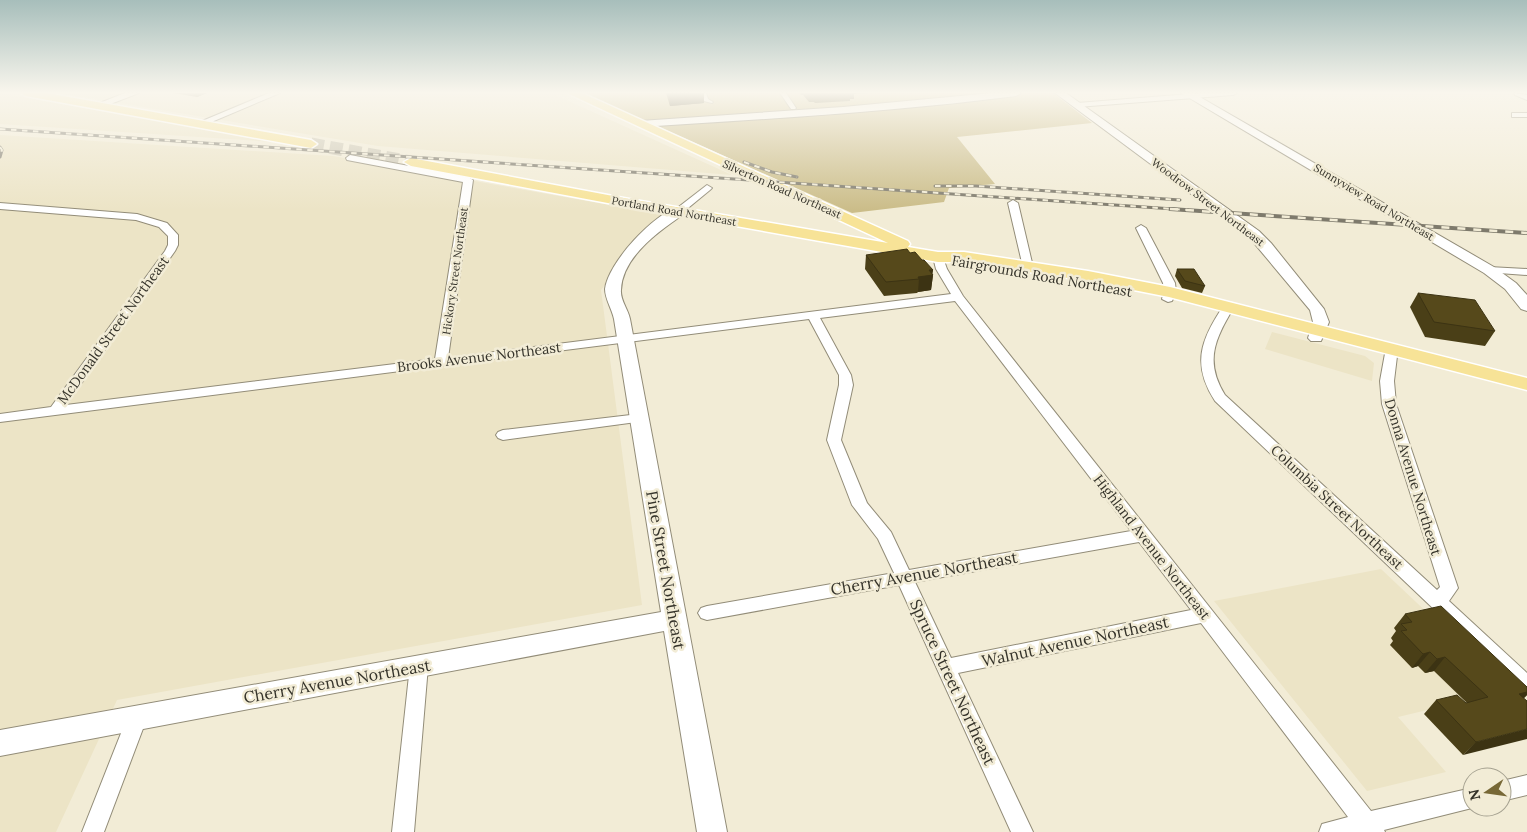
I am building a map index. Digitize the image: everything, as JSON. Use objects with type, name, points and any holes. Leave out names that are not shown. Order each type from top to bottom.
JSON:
[{"type":"main road","points":[[243,132],[312,144]]},
{"type":"main road","name":"Silverton Road Northeast","points":[[657,132],[910,247],[938,257]]},
{"type":"main road","name":"Sunnyview Road Northeast","points":[[1253,132],[1489,270],[1511,285],[1527,306]]},
{"type":"main road","name":"Portland Road Northeast","points":[[411,162],[938,257]]},
{"type":"main road","name":"Pine Street Northeast","points":[[679,211],[675,222],[636,263],[628,281],[625,300],[620,308],[712,832]]},
{"type":"main road","points":[[830,239],[849,237],[859,233],[862,231],[861,227],[856,222]]},
{"type":"main road","name":"Fairgrounds Road Northeast","points":[[938,257],[964,257],[1028,267],[1169,296],[1317,334],[1527,384]]},
{"type":"main road","name":"Fairgrounds Road Northeast","points":[[938,257],[962,264],[1169,296]]},
{"type":"main road","name":"Fairgrounds Road Northeast","points":[[1392,352],[1527,393]]},
{"type":"main road","name":"Cherry Avenue Northeast","points":[[0,743],[675,619]]},
{"type":"street","name":"Woodrow Street Northeast","points":[[1114,132],[1254,234],[1266,246],[1317,310],[1321,322],[1317,334]]},
{"type":"street","name":"Hickory Street Northeast","points":[[350,158],[468,180],[441,362]]},
{"type":"street","name":"Pine Street Northeast","points":[[679,211],[707,188]]},
{"type":"street","points":[[1013,204],[1028,267]]},
{"type":"street","name":"McDonald Street Northeast","points":[[0,206],[137,216],[163,225],[173,235],[173,245],[170,252],[55,410]]},
{"type":"street","points":[[1141,228],[1169,283],[1169,296]]},
{"type":"street","name":"Highland Avenue Northeast","points":[[938,257],[941,270],[957,291],[958,297],[1370,827]]},
{"type":"street","points":[[1489,270],[1527,272]]},
{"type":"street","name":"Brooks Avenue Northeast","points":[[0,418],[958,297]]},
{"type":"street","name":"Columbia Street Northeast","points":[[1226,310],[1208,347],[1205,359],[1210,384],[1220,398],[1527,685]]},
{"type":"street","name":"Spruce Street Northeast","points":[[813,315],[846,375],[846,385],[834,440],[837,450],[860,505],[886,536],[1022,832]]},
{"type":"street","name":"Donna Avenue Northeast","points":[[1392,352],[1386,381],[1389,404],[1448,588],[1438,602]]},
{"type":"street","points":[[503,435],[639,418]]},
{"type":"street","name":"Cherry Avenue Northeast","points":[[707,614],[1142,534]]},
{"type":"street","name":"Walnut Avenue Northeast","points":[[946,668],[1204,615]]},
{"type":"street","points":[[403,832],[419,666]]},
{"type":"street","points":[[93,832],[137,718]]},
{"type":"street","points":[[1512,789],[1527,785]]},
{"type":"street","points":[[1330,832],[1370,827],[1462,801]]},
{"type":"shaded area","points":[[119,132],[217,132],[274,142]]},
{"type":"shaded area","points":[[293,132],[637,132],[732,175],[378,146]]},
{"type":"shaded area","points":[[670,132],[1007,132],[957,137],[995,184],[949,188],[944,202],[852,213]]},
{"type":"shaded area","points":[[0,135],[333,156],[661,214],[601,290],[642,605],[117,700],[56,832],[0,832]]},
{"type":"shaded area","points":[[1272,332],[1365,356],[1374,363],[1372,381],[1265,349]]},
{"type":"shaded area","points":[[1381,569],[1523,703],[1465,701],[1398,717],[1446,772],[1367,791],[1214,601]]},
{"type":"building","points":[[907,249],[910,253],[915,252],[924,260],[933,270],[929,270],[933,275],[918,277],[919,279],[886,282],[866,255]]},
{"type":"building","points":[[1177,269],[1194,269],[1205,286],[1185,281]]},
{"type":"building","points":[[1418,293],[1475,300],[1495,331],[1434,322]]},
{"type":"building","points":[[1441,606],[1527,687],[1527,692],[1519,694],[1527,701],[1527,729],[1476,742],[1436,700],[1457,695],[1466,703],[1488,697],[1445,657],[1437,659],[1430,652],[1423,654],[1401,631],[1407,630],[1401,624],[1412,622],[1405,614]]},
{"type":"tunnel","points":[[311,144],[411,162]]},
{"type":"railway","points":[[41,132],[1188,210]]},
{"type":"railway","points":[[0,147],[2,150],[0,157]]},
{"type":"railway","points":[[744,162],[772,172],[797,177]]},
{"type":"railway","points":[[935,186],[976,186],[1180,200]]},
{"type":"railway","points":[[1170,209],[1527,233]]}]
